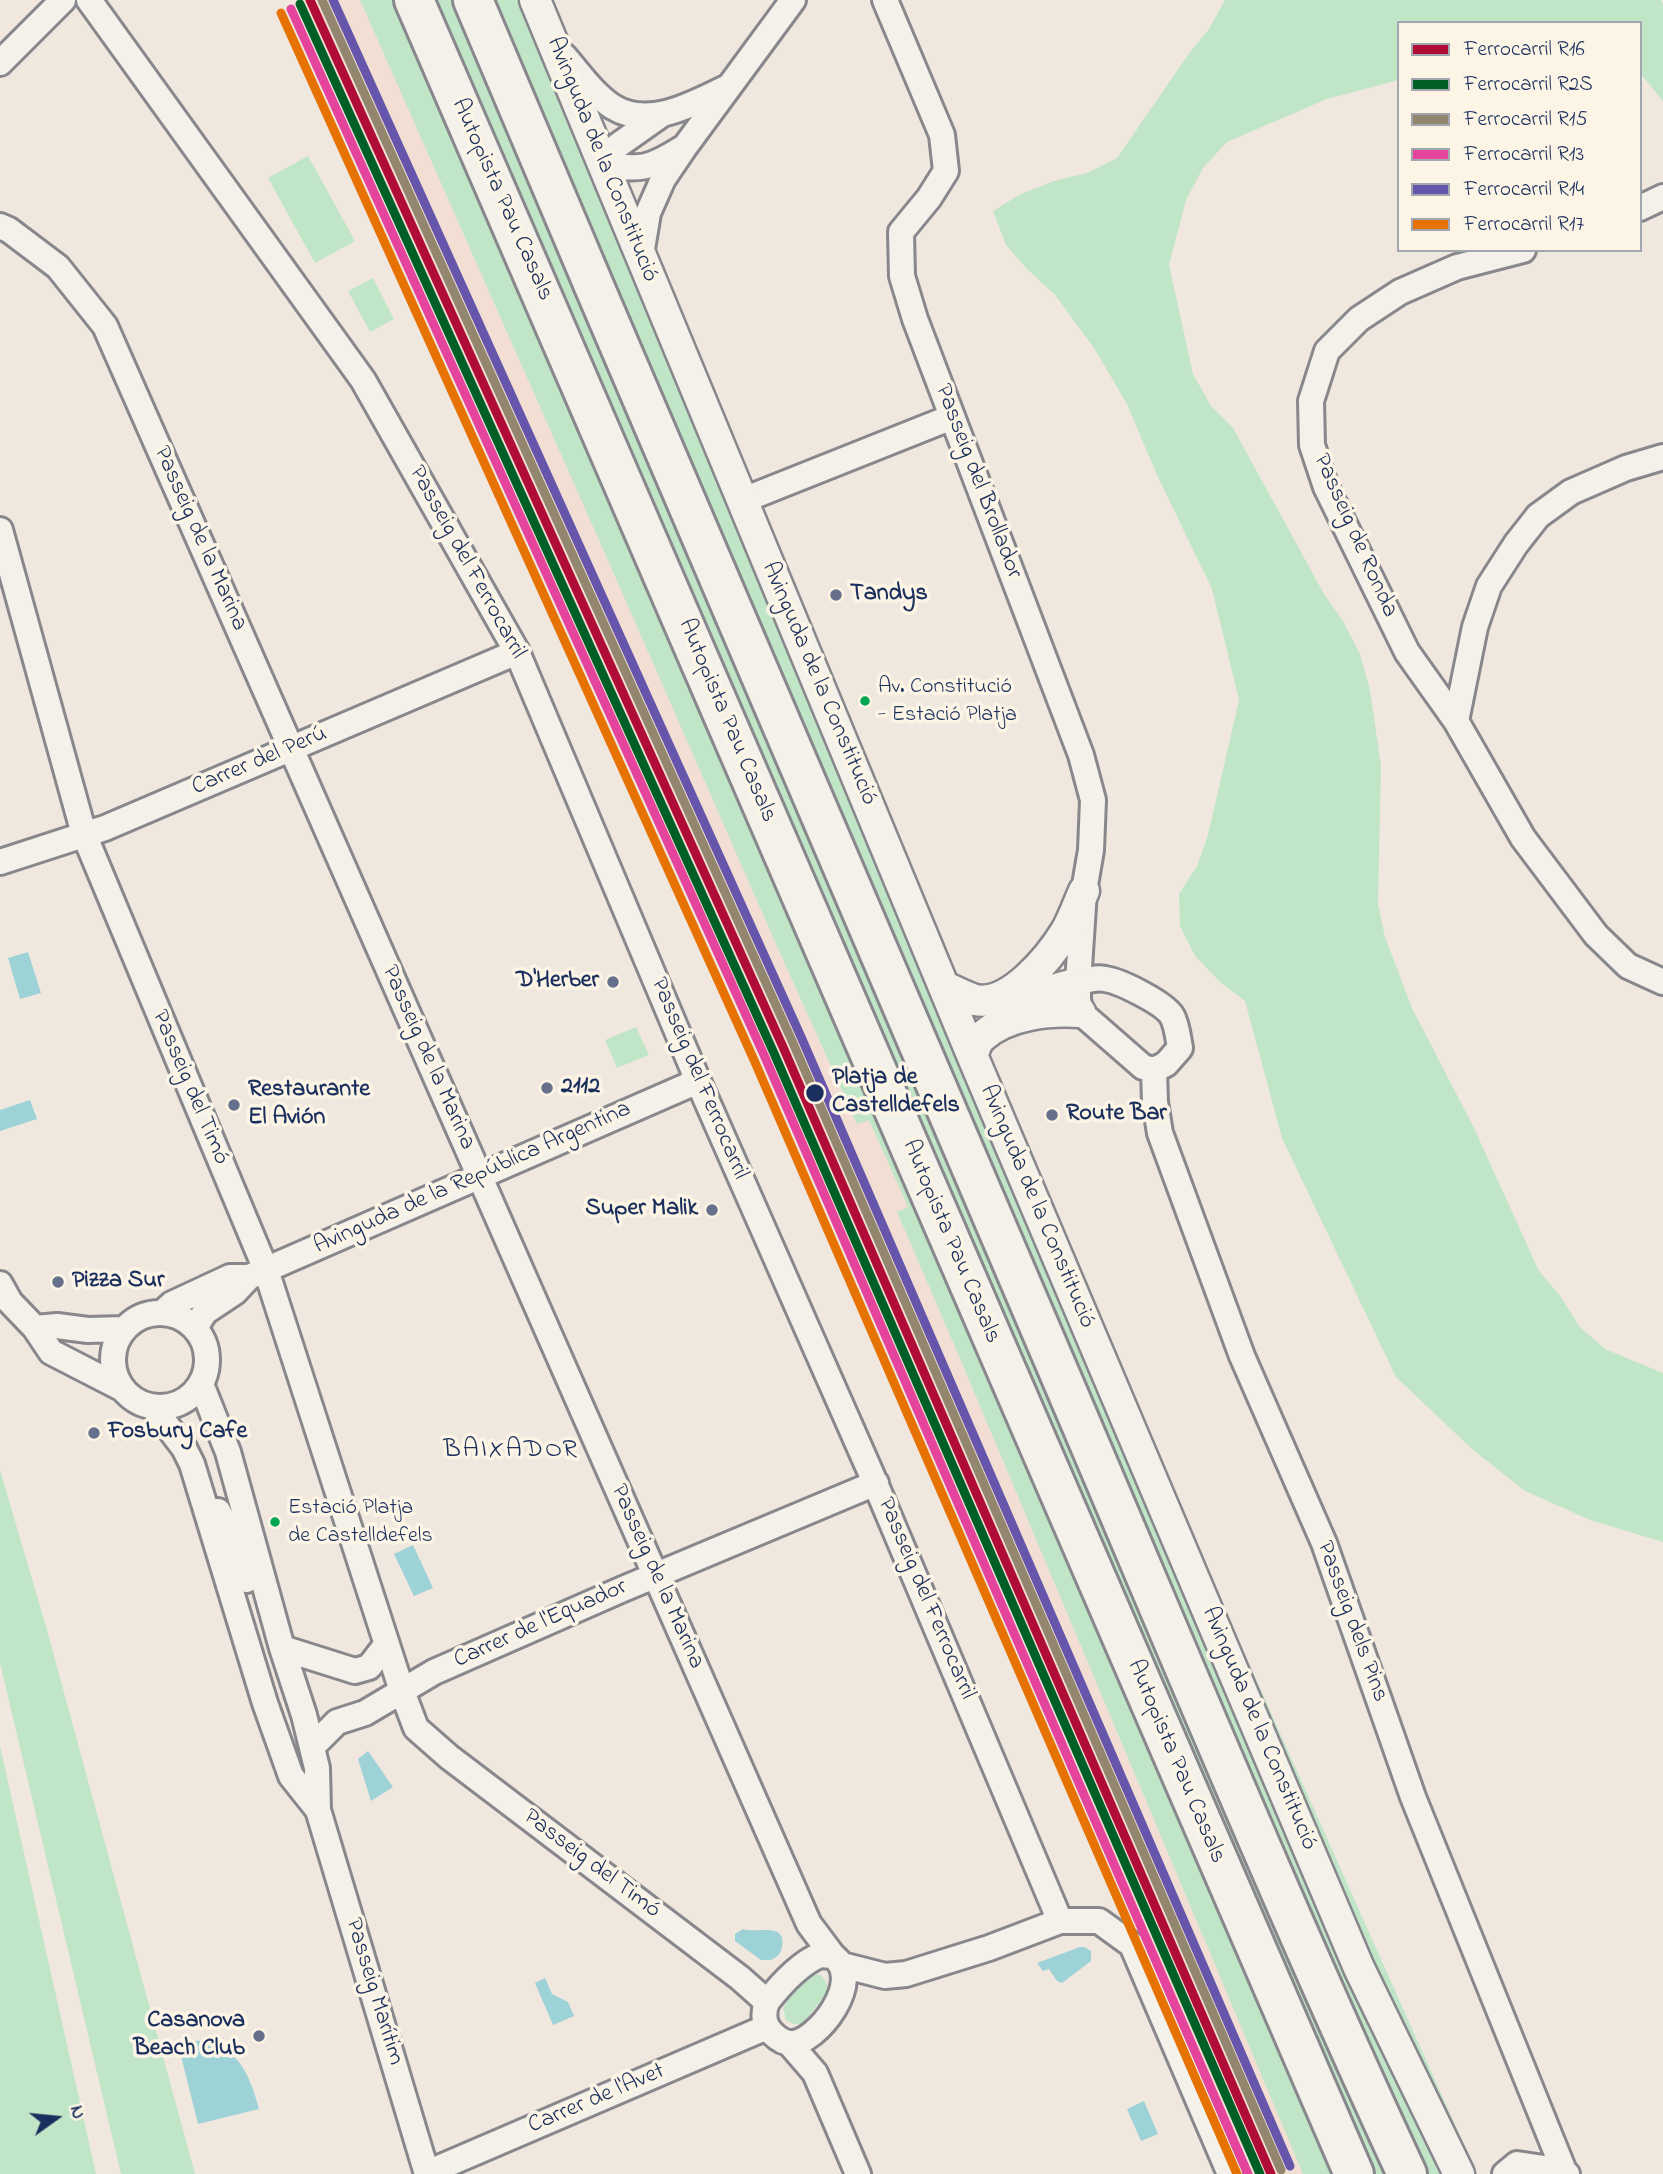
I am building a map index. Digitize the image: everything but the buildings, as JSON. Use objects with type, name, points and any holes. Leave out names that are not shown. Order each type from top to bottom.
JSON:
[{"type":"highway","name":"Autopista Pau Casals","points":[[414,0],[1354,2174]]},
{"type":"highway","name":"Autopista Pau Casals","points":[[473,0],[671,472],[1236,1787],[1407,2174]]},
{"type":"street","points":[[0,63],[63,0]]},
{"type":"street","name":"Passeig del Ferrocarril","points":[[89,0],[363,380],[517,652],[698,1081],[876,1483],[1060,1921]]},
{"type":"street","name":"Avinguda de la Constitució","points":[[535,0],[972,1055],[1359,1968],[1459,2174]]},
{"type":"street","points":[[640,255],[648,213],[663,179],[793,0]]},
{"type":"street","name":"Passeig del Brollador","points":[[885,0],[942,135],[946,171],[929,198],[901,232],[902,276],[915,319],[1081,755],[1093,800],[1091,850],[1084,891],[1079,997]]},
{"type":"street","points":[[551,40],[588,84],[613,107],[635,116],[661,114],[730,86]]},
{"type":"street","points":[[661,114],[617,146],[604,165],[631,168],[657,164],[684,148]]},
{"type":"street","points":[[1642,207],[1663,197]]},
{"type":"street","name":"Passeig de la Marina","points":[[0,226],[58,267],[104,326],[809,1924],[829,1960]]},
{"type":"street","name":"Passeig de Ronda","points":[[1515,252],[1457,267],[1400,292],[1359,319],[1327,351],[1311,401],[1312,445],[1326,487],[1407,652],[1456,721],[1522,838],[1596,934],[1663,1000]]},
{"type":"street","points":[[741,500],[952,416]]},
{"type":"street","points":[[1456,721],[1475,627],[1489,586],[1516,544],[1538,516],[1571,492],[1626,468],[1663,457]]},
{"type":"street","name":"Passeig del Timó","points":[[0,530],[84,834],[257,1274],[416,1728]]},
{"type":"street","name":"Carrer del Perú","points":[[0,862],[105,828],[517,652]]},
{"type":"street","points":[[944,987],[976,1000],[990,999],[1013,990],[1039,967],[1066,930],[1084,891]]},
{"type":"street","points":[[1628,966],[1663,982]]},
{"type":"street","points":[[960,1026],[1042,993],[1079,997],[1143,1067],[1154,1070],[1166,1064],[1180,1048],[1171,1014],[1152,999],[1108,979],[1092,978],[1079,997],[1059,1010],[1000,1024],[980,1037],[972,1055]]},
{"type":"street","name":"Passeig dels Pins","points":[[1154,1070],[1160,1133],[1242,1356],[1324,1543],[1413,1797],[1563,2173]]},
{"type":"street","name":"Avinguda de la República Argentina","points":[[195,1328],[205,1312],[257,1274],[698,1081]]},
{"type":"street","name":"Avinguda de la República Argentina","points":[[162,1313],[172,1304],[230,1277],[257,1274]]},
{"type":"street","name":"Passeig Marítim","points":[[0,1284],[10,1302],[35,1328],[51,1352],[121,1388],[137,1402],[153,1407],[184,1448],[235,1543],[283,1704],[304,1715]]},
{"type":"street","points":[[121,1388],[113,1360],[118,1339],[124,1329],[139,1317],[162,1313],[185,1320],[195,1328],[204,1343],[208,1358],[206,1373],[192,1395],[181,1403],[168,1407],[153,1407]]},
{"type":"street","points":[[35,1328],[57,1326],[88,1330],[124,1329]]},
{"type":"street","name":"Passeig Marítim","points":[[201,1384],[228,1452],[282,1648],[304,1715],[317,1768],[318,1810],[427,2174]]},
{"type":"street","name":"Passeig Marítim","points":[[192,1464],[265,1703],[291,1776],[318,1810]]},
{"type":"street","name":"Carrer de l'Equador","points":[[402,1691],[433,1672],[655,1575],[876,1483]]},
{"type":"street","points":[[282,1648],[355,1671],[369,1667],[386,1645]]},
{"type":"street","points":[[312,1746],[337,1722],[365,1713],[402,1691]]},
{"type":"street","name":"Passeig del Timó","points":[[365,1713],[393,1718],[416,1728],[449,1757],[729,1970],[767,2002]]},
{"type":"street","points":[[304,1715],[337,1722]]},
{"type":"street","points":[[858,2174],[815,2073],[789,2043],[767,2027],[764,2009],[767,2002],[829,1960],[886,1976],[906,1974],[989,1948],[1060,1921],[1099,1921],[1132,1945],[1230,2174]]},
{"type":"street","points":[[789,2043],[799,2042],[816,2031],[844,1988],[846,1981],[829,1960]]},
{"type":"street","name":"Carrer de l'Avet","points":[[427,2174],[767,2027]]},
{"type":"street","points":[[815,2073],[816,2031]]},
{"type":"street","name":"Passeig dels Pins","points":[[1505,2174],[1517,2164],[1563,2173]]},
{"type":"shaded area","points":[[298,0],[360,0],[857,1124],[869,1120],[908,1207],[897,1212],[1303,2174],[1254,2174],[1171,1988],[1011,1609],[845,1238],[775,1089],[563,611],[514,485]]},
{"type":"green space","points":[[360,0],[548,0],[1116,1366],[1477,2174],[1303,2174],[897,1212],[908,1207],[869,1120],[857,1124]]},
{"type":"green space","points":[[1225,0],[1661,0],[1663,4],[1663,101],[1642,75],[1642,21],[1397,21],[1397,81],[1327,99],[1227,142],[1203,168],[1186,200],[1169,265],[1193,374],[1211,406],[1233,428],[1360,654],[1370,690],[1381,766],[1378,904],[1385,937],[1412,1008],[1474,1128],[1539,1271],[1561,1297],[1579,1326],[1605,1349],[1663,1373],[1663,1542],[1590,1520],[1525,1491],[1473,1450],[1396,1377],[1282,1138],[1245,1001],[1220,982],[1195,956],[1180,926],[1179,894],[1197,866],[1208,835],[1239,700],[1212,589],[1156,473],[1127,404],[1094,348],[1055,295],[1006,245],[993,211],[1019,195],[1054,181],[1087,173],[1117,158],[1190,52],[1209,29]]},
{"type":"green space","points":[[308,156],[355,241],[315,263],[268,178]]},
{"type":"green space","points":[[373,278],[394,319],[370,332],[348,291]]},
{"type":"green space","points":[[636,1027],[649,1055],[617,1068],[605,1040]]},
{"type":"green space","points":[[0,1470],[47,1630],[195,2174],[121,2174],[0,1663]]},
{"type":"green space","points":[[0,1746],[96,2174],[0,2174]]},
{"type":"green space","points":[[811,1975],[821,1975],[827,1984],[827,1992],[803,2024],[793,2024],[786,2020],[783,2008]]},
{"type":"water","points":[[28,952],[41,993],[20,999],[8,958]]},
{"type":"water","points":[[30,1100],[37,1119],[0,1131],[0,1110]]},
{"type":"water","points":[[413,1545],[433,1588],[414,1596],[394,1554]]},
{"type":"water","points":[[368,1751],[393,1787],[371,1801],[358,1759]]},
{"type":"water","points":[[743,1929],[769,1930],[780,1934],[780,1953],[771,1960],[761,1960],[735,1941],[735,1934]]},
{"type":"water","points":[[1080,1947],[1091,1951],[1091,1961],[1062,1983],[1057,1981],[1049,1969],[1043,1971],[1037,1963]]},
{"type":"water","points":[[545,1978],[552,1994],[568,2002],[574,2016],[553,2025],[535,1983]]},
{"type":"water","points":[[182,2040],[214,2044],[235,2058],[249,2079],[259,2109],[198,2124],[178,2044]]},
{"type":"water","points":[[1144,2101],[1158,2134],[1141,2141],[1127,2109]]},
{"type":"rail line","name":"R16","points":[[310,0],[783,1047],[1271,2174]]},
{"type":"rail line","name":"R15","points":[[322,0],[793,1043],[1281,2170]]},
{"type":"rail line","name":"R14","points":[[333,0],[802,1039],[1290,2166]]},
{"type":"rail line","name":"R2S","points":[[300,4],[773,1051],[1260,2174]]},
{"type":"rail line","name":"R13","points":[[291,9],[764,1055],[1248,2174]]},
{"type":"rail line","name":"R17","points":[[281,13],[754,1060],[1237,2174]]},
{"type":"place","name":"Tandys","points":[[836,595]]},
{"type":"place","name":"Av. Constitució - Estació Platja","points":[[865,701]]},
{"type":"place","name":"D'Herber","points":[[613,982]]},
{"type":"place","name":"2112","points":[[547,1088]]},
{"type":"place","name":"Platja de Castelldefels","points":[[815,1093]]},
{"type":"place","name":"Restaurante El Avión","points":[[234,1105]]},
{"type":"place","name":"Route Bar","points":[[1052,1115]]},
{"type":"place","name":"Super Malik","points":[[712,1210]]},
{"type":"place","name":"Pizza Sur","points":[[58,1282]]},
{"type":"place","name":"Fosbury Cafe","points":[[94,1433]]},
{"type":"place","name":"Estació Platja de Castelldefels","points":[[275,1522]]},
{"type":"place","name":"Casanova Beach Club","points":[[259,2036]]},
{"type":"district","name":"BAIXADOR","points":[[511,1452]]}]
